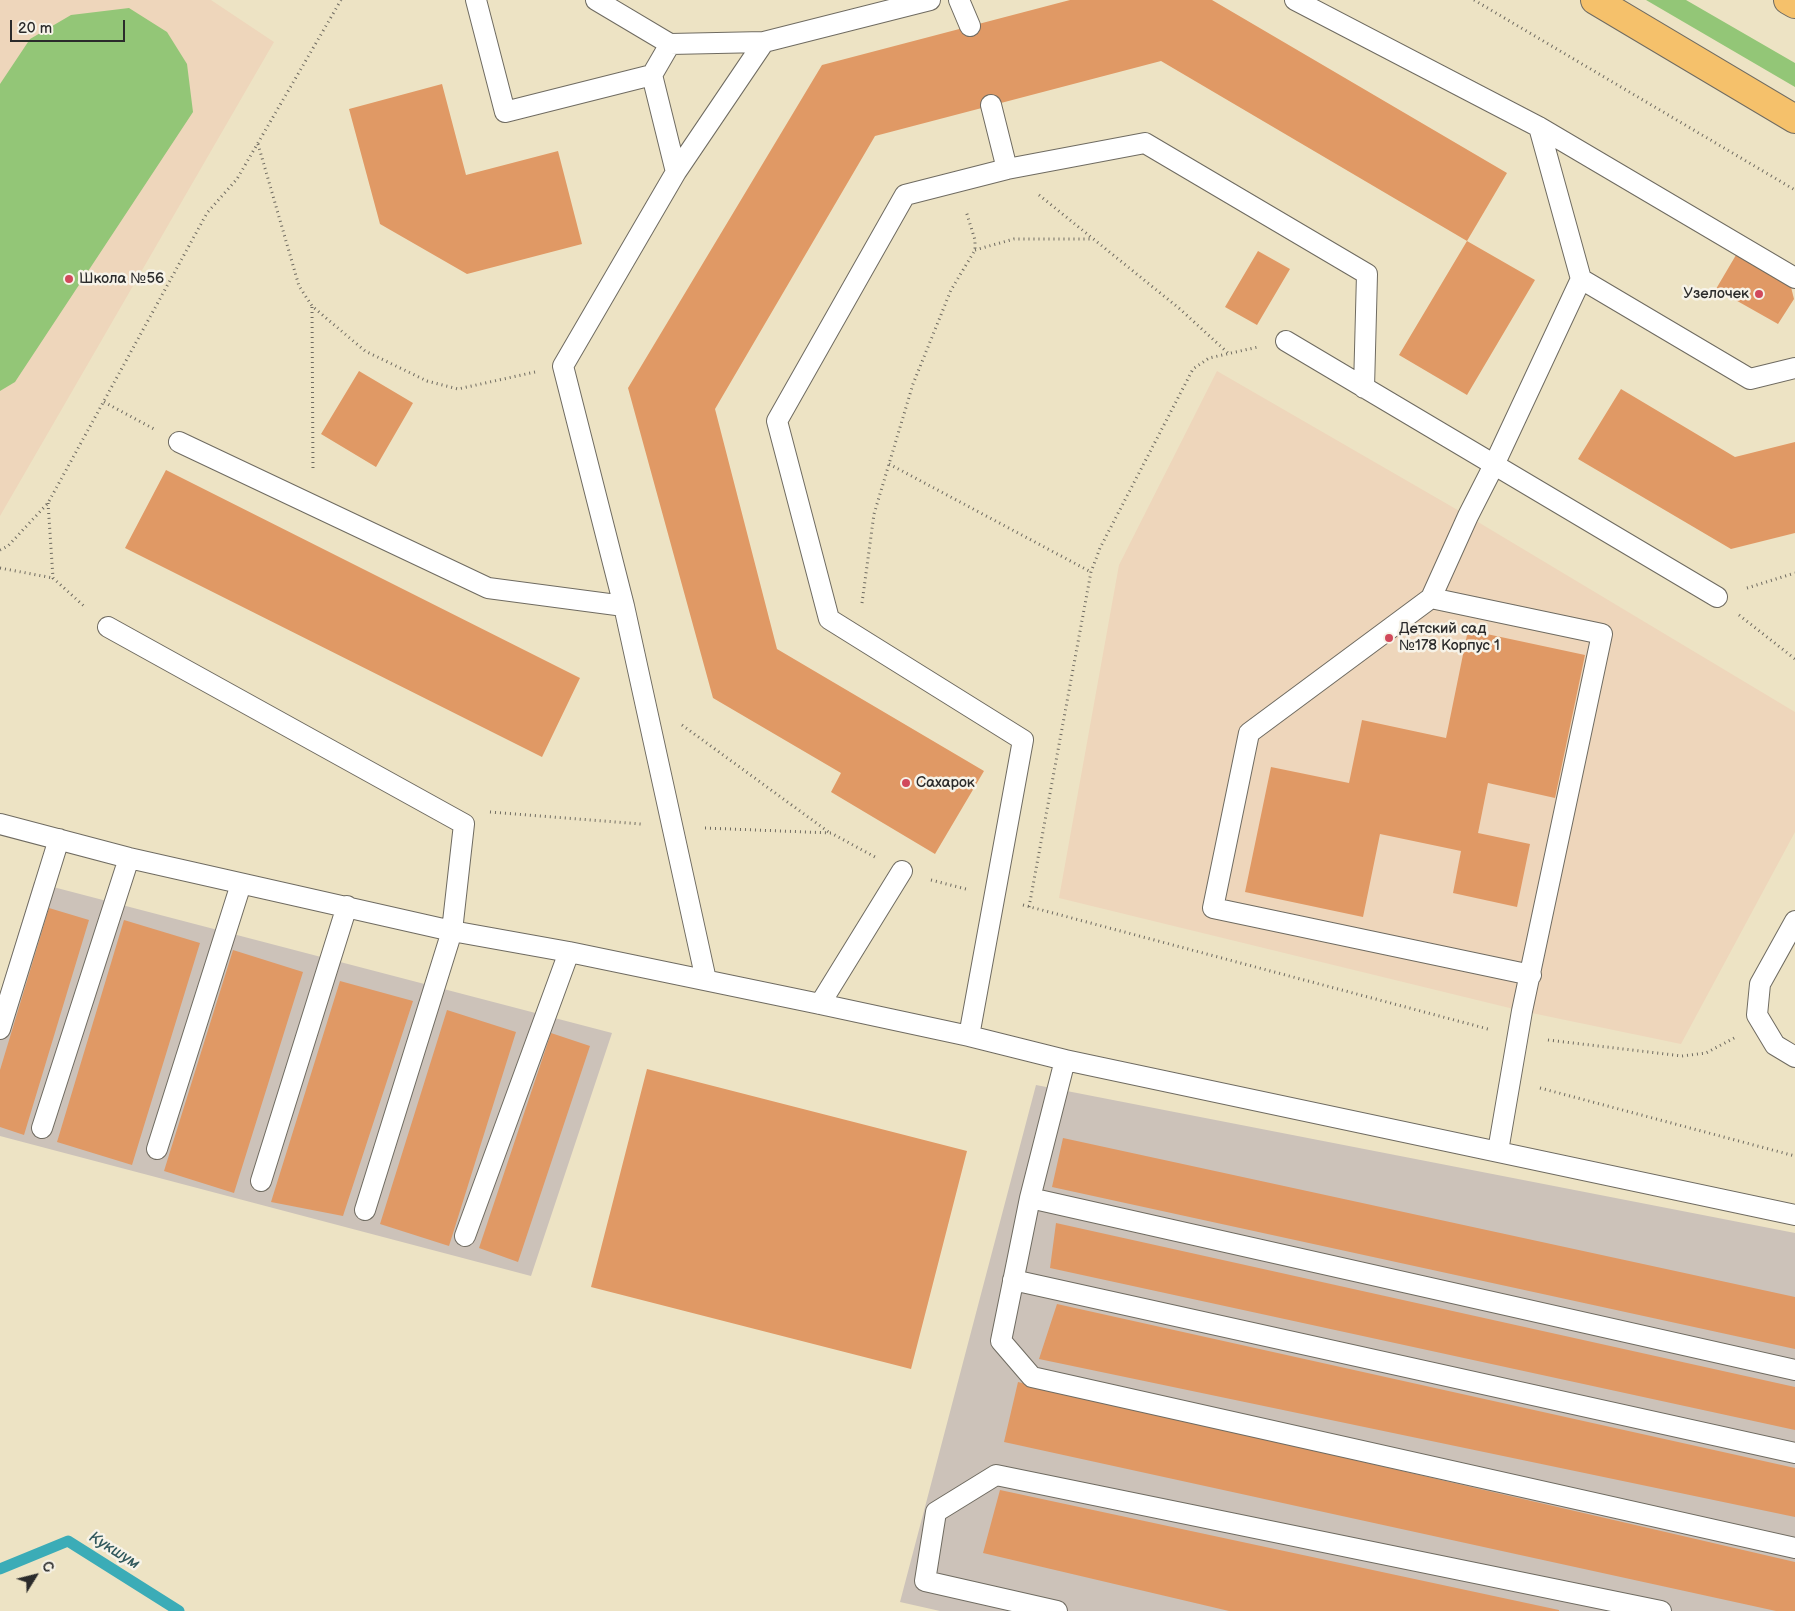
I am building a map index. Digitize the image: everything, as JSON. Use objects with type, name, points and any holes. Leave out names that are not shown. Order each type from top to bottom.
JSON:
[{"type":"main road","points":[[1595,0],[1795,119]]},
{"type":"main road","points":[[1788,0],[1795,4]]},
{"type":"lane","points":[[476,0],[505,112],[652,75]]},
{"type":"lane","points":[[596,0],[670,44],[764,42],[930,0]]},
{"type":"lane","points":[[959,0],[970,26]]},
{"type":"lane","points":[[1295,0],[1539,127],[1795,278]]},
{"type":"lane","points":[[706,980],[624,606],[563,366],[676,172],[764,42]]},
{"type":"lane","points":[[670,44],[652,75],[676,172]]},
{"type":"lane","points":[[991,106],[1007,169]]},
{"type":"lane","points":[[1531,975],[1213,908],[1249,733],[1431,598],[1581,279],[1539,127]]},
{"type":"lane","points":[[970,1036],[1023,740],[829,619],[777,421],[905,195],[1007,169],[1146,143],[1367,274],[1364,388]]},
{"type":"lane","points":[[1581,279],[1750,379],[1795,368]]},
{"type":"lane","points":[[1286,342],[1717,597]]},
{"type":"lane","points":[[178,442],[488,588],[624,606]]},
{"type":"lane","points":[[1431,598],[1602,634],[1518,1037],[1498,1151]]},
{"type":"lane","points":[[108,628],[464,824],[452,931],[365,1210]]},
{"type":"lane","points":[[0,824],[128,858],[452,931],[569,952],[820,1004],[970,1036],[1064,1060],[1795,1215]]},
{"type":"lane","points":[[0,1029],[59,839]]},
{"type":"lane","points":[[42,1128],[128,858]]},
{"type":"lane","points":[[820,1004],[902,871]]},
{"type":"lane","points":[[157,1150],[241,884]]},
{"type":"lane","points":[[261,1180],[347,906]]},
{"type":"lane","points":[[1795,921],[1760,984],[1757,1015],[1775,1045],[1795,1057]]},
{"type":"lane","points":[[466,1236],[569,952]]},
{"type":"lane","points":[[1064,1060],[1030,1198],[1001,1341],[1032,1377],[1795,1548]]},
{"type":"lane","points":[[1030,1198],[1795,1370]]},
{"type":"lane","points":[[1013,1280],[1795,1453]]},
{"type":"lane","points":[[1057,1611],[925,1581],[936,1512],[996,1475],[1661,1611]]},
{"type":"path","points":[[0,550],[8,546],[48,503],[207,213],[237,179],[340,0]]},
{"type":"path","points":[[1474,0],[1795,190]]},
{"type":"path","points":[[258,142],[299,286],[312,306],[365,351],[427,381],[458,388],[563,366]]},
{"type":"path","points":[[1007,169],[1180,309],[1228,354]]},
{"type":"path","points":[[858,637],[874,514],[913,384],[951,290],[975,250],[975,240],[957,182]]},
{"type":"path","points":[[975,250],[1014,239],[1094,239]]},
{"type":"path","points":[[312,306],[314,506]]},
{"type":"path","points":[[1029,906],[1091,572],[1100,548],[1193,369],[1209,358],[1286,342]]},
{"type":"path","points":[[104,402],[178,442]]},
{"type":"path","points":[[889,464],[1091,572]]},
{"type":"path","points":[[48,503],[53,578]]},
{"type":"path","points":[[0,568],[53,578],[108,628]]},
{"type":"path","points":[[1717,597],[1795,573]]},
{"type":"path","points":[[1717,597],[1795,659]]},
{"type":"path","points":[[644,698],[831,833],[902,871],[1518,1037],[1682,1056],[1706,1053],[1736,1037],[1757,1015]]},
{"type":"path","points":[[432,807],[673,827],[831,833]]},
{"type":"path","points":[[1510,1080],[1795,1156]]},
{"type":"shaded area","name":"Школа №56","points":[[0,0],[211,0],[274,42],[0,516]]},
{"type":"shaded area","name":"Детский сад №178 Корпус 1","points":[[1217,371],[1468,516],[1795,712],[1795,832],[1681,1044],[1522,1011],[1059,898],[1119,565]]},
{"type":"shaded area","points":[[34,882],[612,1033],[531,1276],[0,1136],[0,993]]},
{"type":"shaded area","points":[[1036,1085],[1795,1233],[1795,1611],[940,1611],[900,1602]]},
{"type":"green space","points":[[1646,0],[1686,0],[1795,63],[1795,87]]},
{"type":"green space","points":[[129,8],[167,32],[187,64],[193,112],[15,382],[0,391],[0,84],[30,39],[71,15]]},
{"type":"building","points":[[1070,0],[1212,0],[1507,173],[1467,241],[1161,61],[875,136],[715,409],[777,649],[984,771],[935,854],[831,792],[841,773],[713,698],[628,388],[822,65]]},
{"type":"building","points":[[442,84],[466,175],[558,151],[582,244],[467,274],[380,224],[349,109]]},
{"type":"building","points":[[1467,241],[1535,280],[1467,395],[1399,355]]},
{"type":"building","points":[[1258,251],[1290,269],[1257,325],[1225,307]]},
{"type":"building","name":"Узелочек","points":[[1736,255],[1791,287],[1794,299],[1778,324],[1716,289]]},
{"type":"building","points":[[359,371],[413,403],[376,467],[321,434]]},
{"type":"building","points":[[1621,389],[1735,457],[1795,442],[1795,533],[1731,549],[1578,459]]},
{"type":"building","points":[[166,470],[580,678],[542,757],[125,548]]},
{"type":"building","points":[[1468,630],[1585,655],[1555,798],[1488,783],[1478,833],[1530,844],[1517,907],[1453,893],[1461,851],[1380,834],[1363,917],[1245,892],[1271,767],[1349,783],[1362,720],[1446,738]]},
{"type":"building","points":[[49,908],[89,920],[24,1135],[0,1127],[0,1070]]},
{"type":"building","points":[[124,920],[200,943],[132,1165],[57,1142]]},
{"type":"building","points":[[233,950],[303,972],[234,1193],[164,1171]]},
{"type":"building","points":[[340,981],[413,1001],[343,1216],[271,1202]]},
{"type":"building","points":[[447,1010],[516,1032],[449,1246],[380,1224]]},
{"type":"building","points":[[551,1033],[590,1046],[518,1262],[479,1248]]},
{"type":"building","points":[[647,1069],[967,1151],[911,1369],[591,1287]]},
{"type":"building","points":[[1063,1138],[1795,1297],[1795,1349],[1052,1187]]},
{"type":"building","points":[[1056,1223],[1795,1387],[1795,1430],[1050,1268]]},
{"type":"building","points":[[1057,1304],[1795,1468],[1795,1517],[1039,1359]]},
{"type":"building","points":[[1018,1382],[1795,1562],[1795,1611],[1776,1611],[1004,1442]]},
{"type":"building","points":[[1000,1490],[1559,1611],[1229,1611],[983,1553]]},
{"type":"waterway","name":"Кукшум","points":[[0,1569],[68,1541],[179,1611]]},
{"type":"place","name":"Школа №56","points":[[69,279]]},
{"type":"place","name":"Узелочек","points":[[1759,294]]},
{"type":"place","name":"Детский сад №178 Корпус 1","points":[[1389,638]]},
{"type":"place","name":"Сахарок","points":[[906,783]]}]
